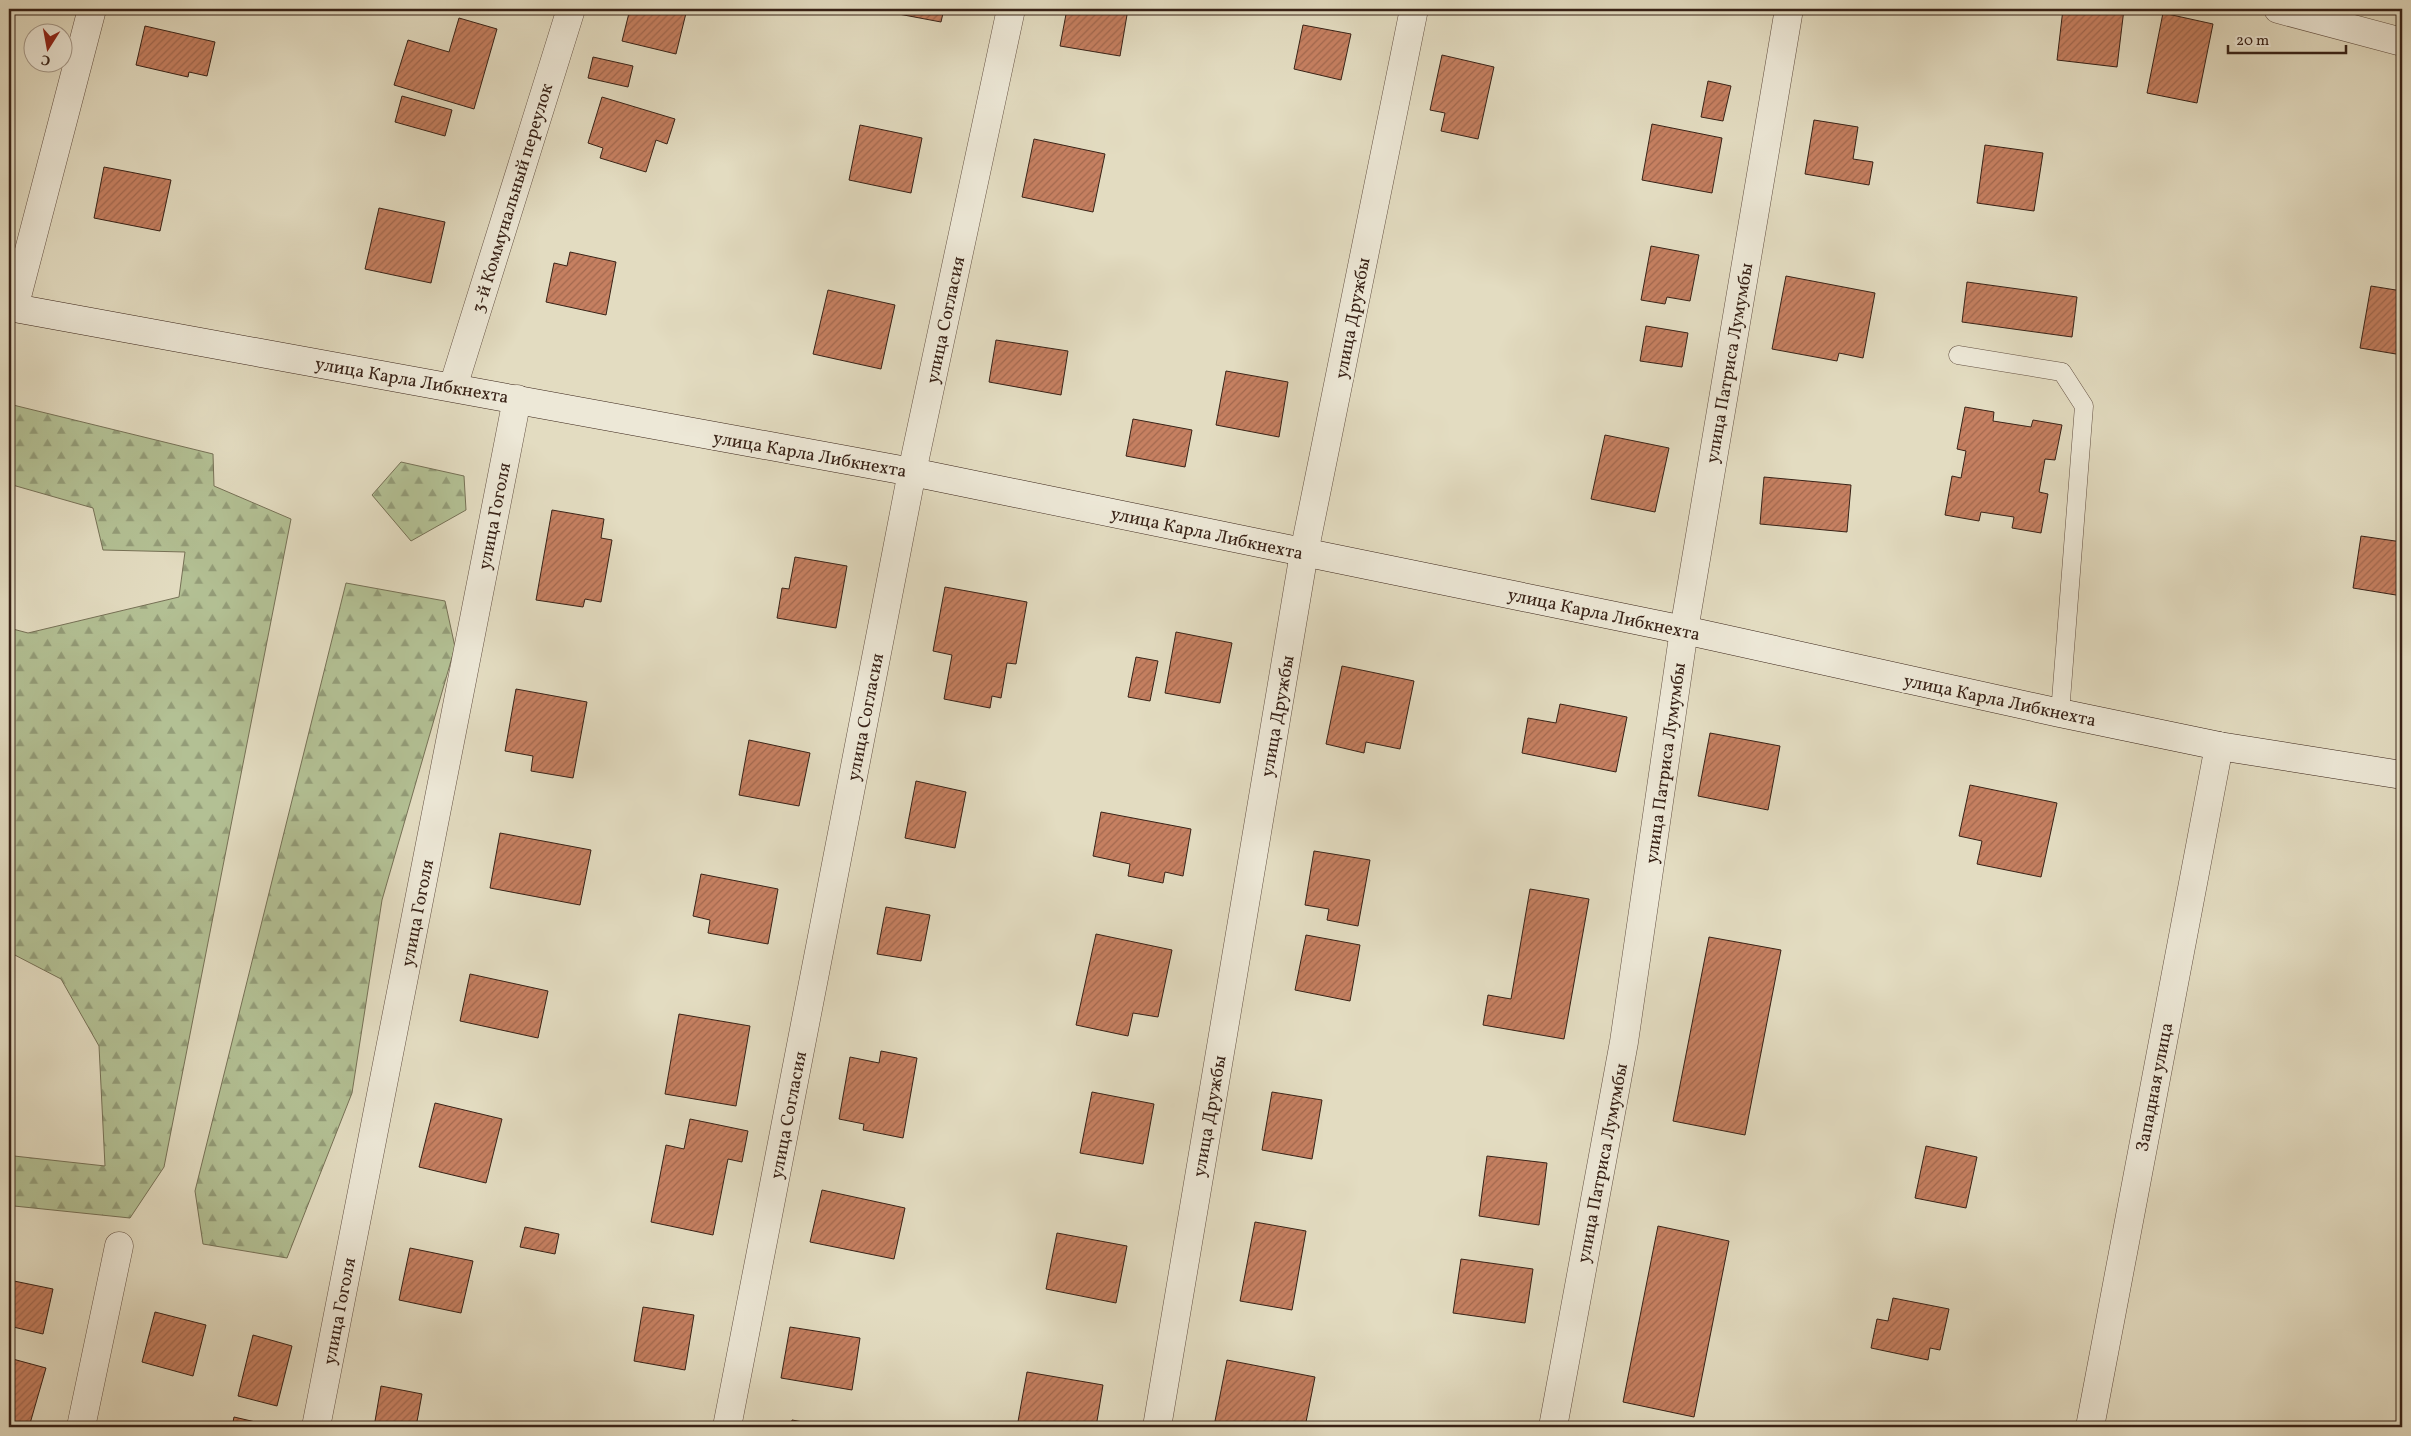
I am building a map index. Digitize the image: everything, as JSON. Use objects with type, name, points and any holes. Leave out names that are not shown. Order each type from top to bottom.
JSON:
[{"type":"street","points":[[11,308],[92,9]]},
{"type":"street","name":"3-й Коммунальный переулок","points":[[453,387],[571,9]]},
{"type":"street","name":"улица Согласия","points":[[727,1427],[912,472],[1011,9]]},
{"type":"street","name":"улица Дружбы","points":[[1157,1427],[1304,553],[1414,9]]},
{"type":"street","name":"улица Патриса Лумумбы","points":[[1553,1427],[1624,1042],[1684,630],[1789,9]]},
{"type":"street","points":[[2278,9],[2402,42]]},
{"type":"street","name":"улица Карла Либкнехта","points":[[11,308],[912,472],[1684,630],[2218,746],[2402,775]]},
{"type":"street","name":"улица Гоголя","points":[[316,1427],[517,400]]},
{"type":"street","name":"Западная улица","points":[[2090,1427],[2218,746]]},
{"type":"street","points":[[81,1427],[119,1246]]},
{"type":"lane","points":[[1958,355],[2062,372],[2084,406],[2060,713]]},
{"type":"green space","points":[[9,404],[213,454],[214,486],[291,519],[164,1167],[130,1218],[14,1206],[9,1198],[9,1161],[14,1156],[105,1166],[99,1046],[61,979],[9,952],[9,628],[28,633],[179,597],[185,552],[103,550],[93,508],[9,484]]},
{"type":"green space","points":[[401,462],[464,476],[466,510],[411,541],[372,495]]},
{"type":"green space","points":[[346,583],[445,601],[455,647],[382,900],[352,1093],[287,1258],[203,1244],[195,1191]]},
{"type":"building","points":[[630,9],[687,9],[676,54],[622,41]]},
{"type":"building","points":[[872,9],[944,9],[941,22]]},
{"type":"building","points":[[1067,9],[1128,9],[1120,56],[1060,46]]},
{"type":"building","points":[[2063,9],[2124,9],[2117,67],[2057,60]]},
{"type":"building","points":[[9,10],[14,11],[9,38]]},
{"type":"building","points":[[2163,13],[2213,24],[2197,103],[2147,93]]},
{"type":"building","points":[[459,18],[497,29],[474,109],[394,85],[408,40],[449,52]]},
{"type":"building","points":[[1303,25],[1351,34],[1341,80],[1294,69]]},
{"type":"building","points":[[145,26],[215,42],[207,76],[189,72],[188,77],[136,65]]},
{"type":"building","points":[[1442,55],[1494,67],[1478,139],[1441,131],[1445,113],[1430,110]]},
{"type":"building","points":[[593,57],[633,66],[628,87],[588,78]]},
{"type":"building","points":[[1708,81],[1731,86],[1723,121],[1701,117]]},
{"type":"building","points":[[402,96],[452,110],[445,136],[395,122]]},
{"type":"building","points":[[602,97],[675,119],[667,144],[656,140],[646,172],[600,158],[603,148],[588,143]]},
{"type":"building","points":[[1814,120],[1858,127],[1853,159],[1873,162],[1869,185],[1805,174]]},
{"type":"building","points":[[1652,124],[1722,138],[1712,193],[1642,180]]},
{"type":"building","points":[[860,125],[922,138],[911,193],[849,180]]},
{"type":"building","points":[[1034,139],[1105,154],[1093,212],[1022,197]]},
{"type":"building","points":[[1985,145],[2043,153],[2034,211],[1977,203]]},
{"type":"building","points":[[104,167],[171,180],[160,231],[94,218]]},
{"type":"building","points":[[379,208],[445,222],[431,283],[365,269]]},
{"type":"building","points":[[1651,246],[1699,255],[1690,301],[1667,297],[1665,304],[1641,300]]},
{"type":"building","points":[[570,252],[616,262],[606,315],[546,302],[554,263],[567,266]]},
{"type":"building","points":[[1786,276],[1875,293],[1863,358],[1839,353],[1837,361],[1772,349]]},
{"type":"building","points":[[1967,282],[2077,297],[2072,337],[1962,322]]},
{"type":"building","points":[[2371,286],[2402,291],[2402,355],[2360,348]]},
{"type":"building","points":[[828,290],[895,305],[881,369],[813,354]]},
{"type":"building","points":[[1646,326],[1688,333],[1682,367],[1640,361]]},
{"type":"building","points":[[996,340],[1068,351],[1061,395],[989,382]]},
{"type":"building","points":[[1226,371],[1288,382],[1279,437],[1216,425]]},
{"type":"building","points":[[1965,407],[1994,412],[1993,421],[2031,427],[2033,420],[2062,425],[2055,460],[2045,459],[2039,492],[2048,494],[2041,533],[2012,528],[2014,517],[1981,512],[1979,521],[1945,515],[1952,476],[1961,478],[1966,451],[1957,449]]},
{"type":"building","points":[[1133,419],[1192,430],[1185,467],[1126,456]]},
{"type":"building","points":[[1605,435],[1669,448],[1655,512],[1591,499]]},
{"type":"building","points":[[1764,477],[1851,485],[1847,532],[1760,524]]},
{"type":"building","points":[[552,510],[604,519],[601,538],[612,540],[601,602],[585,599],[583,607],[536,600]]},
{"type":"building","points":[[2361,536],[2402,542],[2402,596],[2353,588]]},
{"type":"building","points":[[795,557],[847,566],[836,628],[777,618],[782,588],[789,589]]},
{"type":"building","points":[[945,587],[1027,602],[1016,664],[1007,663],[1001,698],[992,696],[990,708],[944,699],[952,655],[933,651]]},
{"type":"building","points":[[1176,632],[1232,643],[1220,703],[1165,693]]},
{"type":"building","points":[[1136,657],[1158,661],[1150,701],[1128,697]]},
{"type":"building","points":[[1342,666],[1414,681],[1400,749],[1366,742],[1364,753],[1326,744]]},
{"type":"building","points":[[516,689],[587,702],[573,778],[531,771],[533,756],[505,751]]},
{"type":"building","points":[[1560,704],[1627,717],[1616,772],[1522,753],[1528,718],[1556,723]]},
{"type":"building","points":[[1710,733],[1780,746],[1768,810],[1698,796]]},
{"type":"building","points":[[749,740],[810,753],[799,806],[739,795]]},
{"type":"building","points":[[916,781],[966,792],[955,848],[905,838]]},
{"type":"building","points":[[1970,785],[2057,803],[2041,877],[1977,864],[1982,841],[1959,836]]},
{"type":"building","points":[[1101,812],[1191,829],[1183,876],[1165,872],[1163,883],[1128,876],[1130,864],[1093,856]]},
{"type":"building","points":[[500,833],[591,850],[580,905],[490,888]]},
{"type":"building","points":[[1314,851],[1370,860],[1358,926],[1327,920],[1329,909],[1305,905]]},
{"type":"building","points":[[701,874],[778,889],[768,944],[708,933],[710,920],[693,916]]},
{"type":"building","points":[[1530,889],[1589,899],[1564,1039],[1483,1025],[1488,995],[1511,999]]},
{"type":"building","points":[[886,907],[930,915],[921,961],[877,954]]},
{"type":"building","points":[[1096,934],[1172,950],[1158,1017],[1133,1013],[1128,1036],[1076,1025]]},
{"type":"building","points":[[1306,935],[1360,945],[1350,1001],[1295,990]]},
{"type":"building","points":[[1709,937],[1781,950],[1745,1135],[1673,1121]]},
{"type":"building","points":[[470,974],[548,991],[538,1038],[460,1021]]},
{"type":"building","points":[[679,1014],[750,1026],[736,1106],[665,1094]]},
{"type":"building","points":[[881,1051],[917,1058],[903,1138],[863,1130],[864,1124],[839,1119],[850,1057],[879,1063]]},
{"type":"building","points":[[1092,1092],[1154,1104],[1143,1164],[1080,1153]]},
{"type":"building","points":[[1272,1092],[1322,1100],[1312,1159],[1262,1150]]},
{"type":"building","points":[[435,1103],[502,1119],[486,1183],[419,1167]]},
{"type":"building","points":[[690,1119],[748,1131],[742,1162],[728,1159],[713,1235],[651,1222],[666,1145],[684,1149]]},
{"type":"building","points":[[1926,1146],[1977,1157],[1966,1208],[1915,1198]]},
{"type":"building","points":[[1487,1156],[1547,1163],[1539,1225],[1479,1216]]},
{"type":"building","points":[[822,1190],[905,1208],[894,1259],[810,1242]]},
{"type":"building","points":[[1255,1222],[1306,1231],[1292,1310],[1240,1301]]},
{"type":"building","points":[[1658,1226],[1729,1241],[1694,1417],[1623,1402]]},
{"type":"building","points":[[525,1227],[559,1234],[555,1254],[520,1247]]},
{"type":"building","points":[[1057,1233],[1127,1246],[1116,1303],[1046,1289]]},
{"type":"building","points":[[410,1248],[473,1261],[461,1313],[399,1300]]},
{"type":"building","points":[[1461,1259],[1533,1269],[1525,1323],[1453,1313]]},
{"type":"building","points":[[9,1280],[53,1289],[43,1334],[9,1326]]},
{"type":"building","points":[[1893,1298],[1949,1309],[1940,1350],[1930,1348],[1928,1360],[1871,1348],[1877,1319],[1888,1321]]},
{"type":"building","points":[[643,1307],[694,1315],[685,1370],[634,1361]]},
{"type":"building","points":[[155,1312],[206,1325],[193,1376],[142,1362]]},
{"type":"building","points":[[790,1327],[860,1338],[852,1390],[781,1378]]},
{"type":"building","points":[[253,1335],[292,1346],[277,1406],[238,1396]]},
{"type":"building","points":[[9,1358],[46,1368],[29,1427],[9,1427]]},
{"type":"building","points":[[1227,1360],[1315,1377],[1305,1427],[1282,1422],[1281,1427],[1247,1427],[1215,1421]]},
{"type":"building","points":[[1027,1372],[1103,1385],[1096,1427],[1017,1427]]},
{"type":"building","points":[[381,1386],[422,1394],[416,1427],[374,1427]]},
{"type":"building","points":[[234,1417],[277,1427],[232,1427]]},
{"type":"building","points":[[792,1420],[831,1427],[791,1427]]}]
